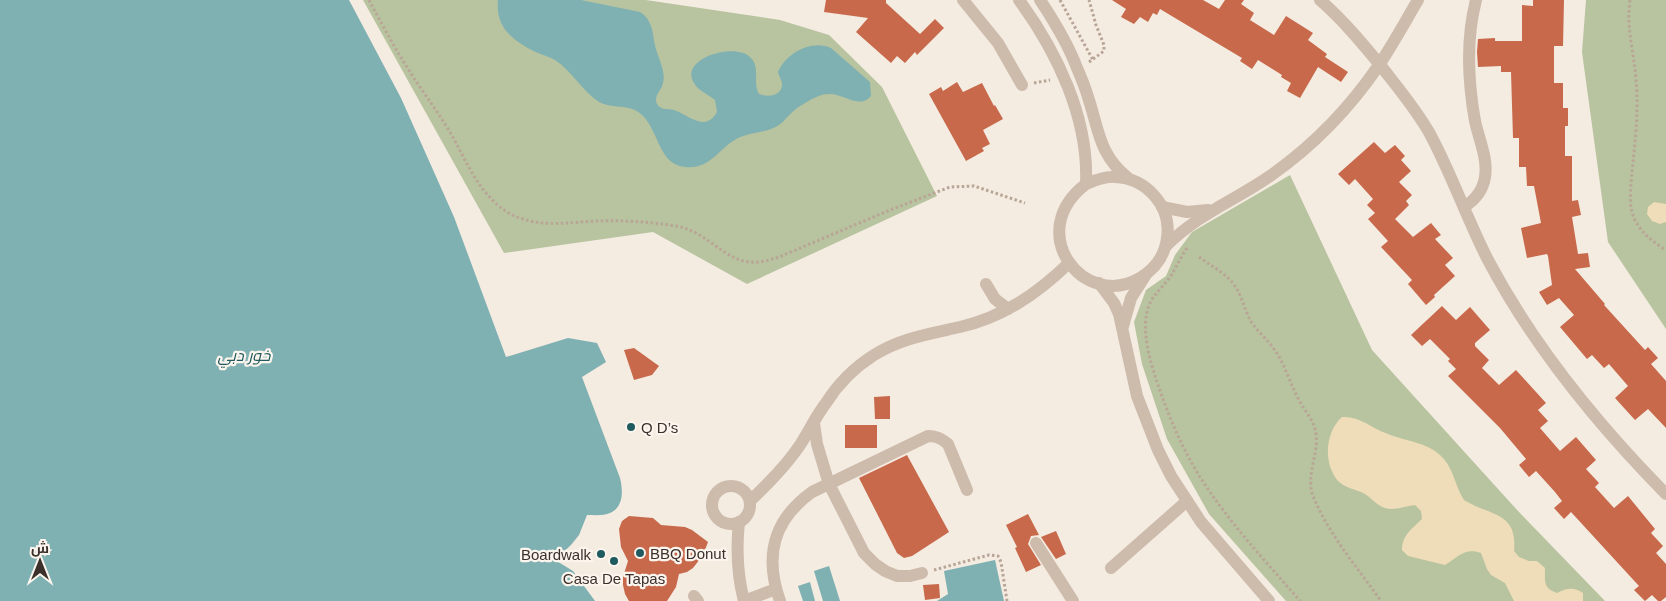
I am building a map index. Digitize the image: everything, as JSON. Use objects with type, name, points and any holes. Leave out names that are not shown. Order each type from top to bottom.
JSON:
[{"type":"lane","points":[[963,0],[998,43],[1022,84]]},
{"type":"lane","points":[[1019,0],[1048,46],[1070,95],[1084,143],[1086,184]]},
{"type":"lane","points":[[1040,0],[1055,23],[1074,59],[1088,97],[1103,149],[1118,170],[1148,189],[1156,197],[1167,219],[1168,232],[1162,257],[1138,285],[1131,298],[1123,326]]},
{"type":"lane","points":[[1320,0],[1352,30],[1406,97],[1429,132],[1448,169],[1488,259],[1517,310],[1550,359],[1586,406],[1666,494]]},
{"type":"lane","points":[[1166,246],[1188,226],[1241,194],[1294,158],[1340,115],[1379,64],[1418,0]]},
{"type":"lane","points":[[1464,207],[1473,201],[1481,191],[1485,180],[1486,168],[1476,123],[1470,80],[1471,29],[1476,0]]},
{"type":"lane","points":[[1128,178],[1099,178],[1075,192],[1061,213],[1058,226],[1059,239],[1062,251],[1069,263],[1077,272],[1099,284],[1124,284],[1146,274]]},
{"type":"lane","points":[[1162,207],[1187,212],[1213,210]]},
{"type":"lane","points":[[750,501],[743,490],[731,486],[724,488],[715,496],[713,509],[720,520],[732,524],[739,522],[748,514],[750,501],[785,465],[814,423],[825,403],[839,385],[874,355],[894,344],[916,336],[972,324],[1008,309],[1036,292],[1069,263]]},
{"type":"lane","points":[[986,284],[995,298],[1008,309]]},
{"type":"lane","points":[[1099,284],[1114,303],[1123,326],[1130,367],[1146,423],[1158,450],[1187,501],[1216,541],[1269,601]]},
{"type":"lane","points":[[814,423],[816,444],[829,484],[864,553],[885,572],[897,576],[910,576],[922,573]]},
{"type":"lane","points":[[739,522],[736,554],[744,601],[778,595],[772,573],[774,541],[788,513],[799,501],[812,492],[928,436],[935,436],[948,444],[967,490]]},
{"type":"lane","points":[[1111,568],[1187,501]]},
{"type":"lane","points":[[1036,543],[1073,601]]},
{"type":"path","points":[[369,0],[397,52],[448,129],[477,180],[499,207],[523,220],[542,224],[618,220],[679,226],[701,235],[734,258],[749,262],[779,257],[950,187],[974,186],[1025,203]]},
{"type":"path","points":[[1060,0],[1093,60]]},
{"type":"path","points":[[1630,0],[1628,16],[1629,36],[1636,81],[1637,104],[1630,187],[1631,203],[1634,218],[1642,231],[1666,250]]},
{"type":"path","points":[[1190,244],[1171,276],[1150,303],[1147,312],[1146,335],[1152,365],[1162,398],[1190,460],[1208,489],[1228,516],[1300,601]]},
{"type":"path","points":[[1199,257],[1233,284],[1252,323],[1270,343],[1283,363],[1296,394],[1315,428],[1316,447],[1310,475],[1312,494],[1341,547],[1381,601]]},
{"type":"path","points":[[922,573],[989,555],[998,556],[1001,562],[1006,601]]},
{"type":"green space","points":[[363,0],[646,0],[780,20],[829,35],[882,87],[937,196],[747,284],[653,232],[504,253]]},
{"type":"green space","points":[[1586,0],[1666,0],[1666,329],[1608,242],[1582,52]]},
{"type":"green space","points":[[1290,175],[1372,350],[1518,511],[1605,601],[1286,601],[1209,514],[1167,439],[1142,364],[1134,322],[1146,290],[1166,276],[1175,255],[1192,232]]},
{"type":"sand","points":[[1654,202],[1666,204],[1666,222],[1660,224],[1652,221],[1647,214],[1648,207]]},
{"type":"sand","points":[[1342,417],[1360,420],[1382,432],[1425,446],[1438,453],[1450,469],[1464,500],[1500,516],[1511,528],[1514,538],[1514,551],[1519,557],[1529,561],[1537,561],[1545,568],[1547,587],[1557,593],[1567,589],[1577,590],[1583,593],[1583,601],[1514,601],[1505,583],[1491,575],[1481,553],[1475,551],[1466,552],[1445,565],[1408,556],[1402,550],[1402,545],[1408,533],[1422,519],[1421,511],[1415,505],[1392,509],[1382,507],[1363,493],[1347,487],[1338,481],[1333,474],[1328,457],[1329,439],[1336,423]]},
{"type":"water","name":"خور دبي","points":[[0,0],[349,0],[401,98],[454,217],[506,357],[568,338],[597,343],[606,362],[582,377],[620,478],[622,488],[620,502],[618,507],[610,513],[587,515],[579,535],[555,560],[573,571],[595,601],[0,601]]},
{"type":"water","points":[[498,0],[581,0],[640,12],[647,18],[651,27],[663,70],[664,79],[656,98],[657,104],[660,108],[674,110],[697,121],[707,121],[717,112],[715,100],[694,83],[691,74],[694,66],[711,55],[723,52],[734,51],[744,53],[751,58],[756,71],[756,85],[759,94],[770,96],[780,91],[782,83],[778,72],[793,54],[800,49],[816,45],[831,48],[870,82],[871,96],[867,100],[857,101],[834,94],[818,96],[798,107],[782,123],[775,127],[735,140],[703,165],[685,167],[675,164],[668,159],[649,124],[635,110],[599,102],[567,70],[553,59],[529,49],[514,39],[503,26],[500,19]]},
{"type":"water","points":[[995,560],[1004,601],[937,601],[948,594],[944,571]]},
{"type":"water","points":[[829,566],[840,601],[823,601],[814,571]]},
{"type":"water","points":[[810,582],[815,601],[803,601],[798,586]]},
{"type":"building","points":[[826,0],[886,0],[886,3],[920,34],[935,19],[944,28],[917,55],[915,52],[905,63],[897,56],[891,63],[856,32],[868,18],[824,12]]},
{"type":"building","points":[[1112,0],[1203,0],[1219,9],[1225,0],[1244,0],[1241,4],[1254,13],[1250,20],[1274,35],[1286,16],[1313,33],[1308,40],[1327,54],[1325,57],[1348,72],[1341,82],[1318,67],[1300,98],[1287,91],[1291,83],[1258,60],[1252,69],[1240,61],[1242,58],[1160,9],[1157,15],[1153,13],[1148,22],[1140,17],[1134,24],[1121,17],[1126,9]]},
{"type":"building","points":[[1533,0],[1564,0],[1563,46],[1554,46],[1554,83],[1563,83],[1563,108],[1568,108],[1568,126],[1565,126],[1565,156],[1572,156],[1572,201],[1578,200],[1581,215],[1572,217],[1578,254],[1588,253],[1590,267],[1575,269],[1604,305],[1645,350],[1648,347],[1658,358],[1651,364],[1666,381],[1666,428],[1648,409],[1635,420],[1615,398],[1628,386],[1609,364],[1604,368],[1592,355],[1587,359],[1560,327],[1574,315],[1559,298],[1547,305],[1539,292],[1552,285],[1547,254],[1527,258],[1521,228],[1541,223],[1534,186],[1527,186],[1526,167],[1519,167],[1519,138],[1513,138],[1511,72],[1501,72],[1501,66],[1478,67],[1477,52],[1478,39],[1495,38],[1495,41],[1522,41],[1522,5],[1533,6]]},
{"type":"building","points":[[957,82],[963,92],[982,83],[1003,119],[983,130],[990,144],[982,148],[984,151],[966,161],[929,94],[941,87],[943,91]]},
{"type":"building","points":[[1374,142],[1385,153],[1395,145],[1405,156],[1401,160],[1411,171],[1399,182],[1412,195],[1406,201],[1409,205],[1395,219],[1413,237],[1431,223],[1441,235],[1435,239],[1453,258],[1445,265],[1455,276],[1426,305],[1408,284],[1412,280],[1381,247],[1388,241],[1368,219],[1375,213],[1367,205],[1373,199],[1355,179],[1349,185],[1338,174]]},
{"type":"building","points":[[1442,306],[1456,320],[1470,307],[1490,330],[1475,343],[1475,346],[1489,360],[1482,368],[1499,385],[1516,370],[1546,403],[1538,410],[1548,421],[1540,428],[1560,451],[1576,437],[1596,460],[1586,469],[1599,483],[1595,487],[1614,508],[1628,496],[1655,529],[1651,533],[1663,546],[1656,553],[1666,564],[1666,597],[1661,601],[1658,601],[1652,595],[1645,601],[1634,590],[1639,586],[1571,512],[1564,519],[1554,508],[1562,501],[1555,492],[1536,471],[1529,477],[1519,465],[1526,459],[1500,428],[1448,376],[1456,369],[1448,361],[1450,359],[1430,339],[1422,346],[1411,335]]},
{"type":"building","points":[[634,348],[659,366],[652,375],[634,380],[624,350]]},
{"type":"building","points":[[890,396],[890,419],[875,419],[874,397]]},
{"type":"building","points":[[845,425],[877,425],[877,448],[845,448]]},
{"type":"building","points":[[907,455],[949,532],[912,556],[904,558],[897,553],[859,478]]},
{"type":"building","points":[[1028,514],[1039,535],[1031,536],[1028,544],[1041,565],[1026,572],[1015,548],[1017,547],[1006,525]]},
{"type":"building","points":[[629,516],[653,518],[661,525],[685,527],[708,542],[703,555],[693,568],[679,574],[676,587],[667,601],[629,601],[625,594],[623,577],[628,561],[621,547],[619,529],[622,521]]},
{"type":"building","points":[[1056,531],[1066,554],[1056,559],[1041,537]]},
{"type":"building","points":[[939,584],[940,598],[925,600],[923,585]]},
{"type":"place","name":"Q D’s","points":[[631,427]]},
{"type":"place","name":"BBQ Donut","points":[[640,553]]},
{"type":"place","name":"Boardwalk","points":[[601,554]]},
{"type":"place","name":"Casa De Tapas","points":[[614,561]]}]
